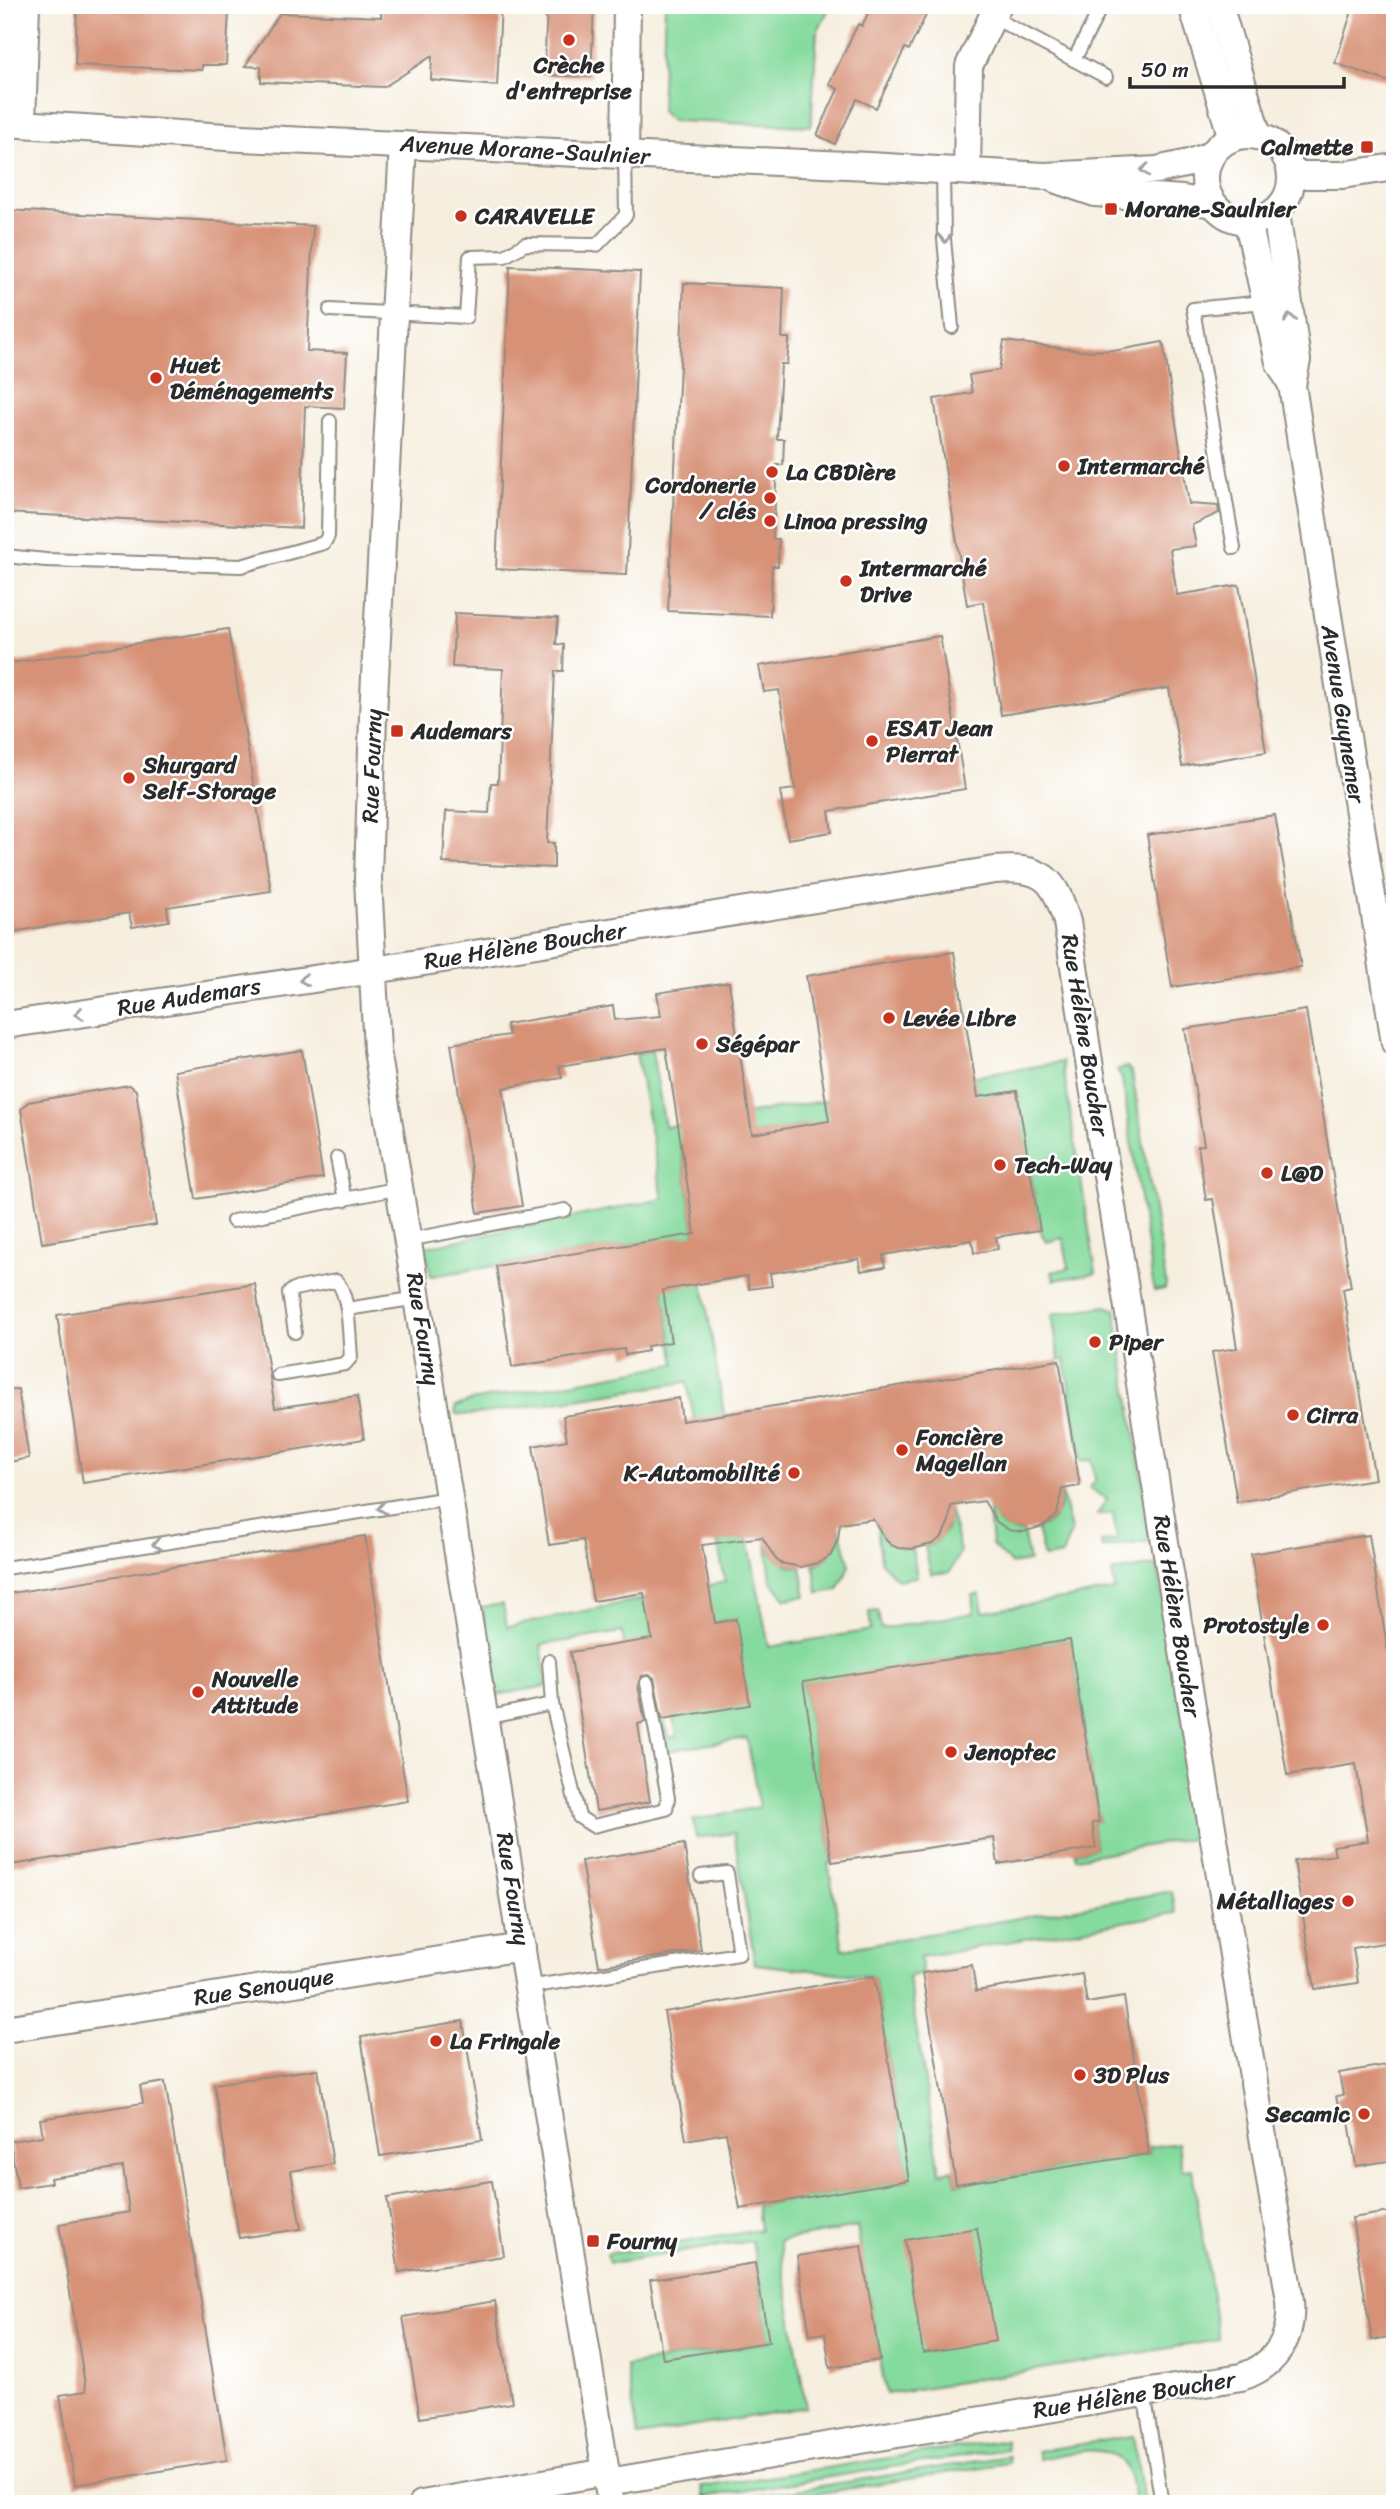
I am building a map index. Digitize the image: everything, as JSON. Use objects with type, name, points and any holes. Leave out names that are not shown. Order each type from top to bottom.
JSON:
[{"type":"street","points":[[14,123],[26,5]]},
{"type":"street","points":[[625,155],[627,5]]},
{"type":"street","points":[[1192,5],[1245,137]]},
{"type":"street","points":[[1219,5],[1245,137]]},
{"type":"street","points":[[955,170],[969,66],[995,11]]},
{"type":"street","name":"Avenue Morane-Saulnier","points":[[14,123],[242,138],[1045,176],[1157,170],[1211,155]]},
{"type":"street","points":[[1245,137],[1270,141],[1280,149],[1287,160],[1291,175],[1285,201],[1276,212],[1248,222],[1234,220],[1213,204],[1205,179],[1211,155],[1220,145],[1245,137]]},
{"type":"street","name":"Rue Fourny","points":[[403,145],[373,715],[368,878],[377,1050],[609,2486]]},
{"type":"street","points":[[1291,175],[1342,176],[1395,167]]},
{"type":"street","name":"Avenue Morane-Saulnier","points":[[1045,176],[1096,193],[1183,199],[1213,204]]},
{"type":"street","name":"Avenue Guynemer","points":[[1276,212],[1297,360],[1292,385],[1395,1043]]},
{"type":"street","name":"Avenue Guynemer","points":[[1248,222],[1279,362],[1292,385]]},
{"type":"street","name":"Rue Hélène Boucher","points":[[372,970],[995,870],[1013,869],[1036,873],[1048,880],[1056,891],[1067,922],[1164,1536],[1291,2308],[1289,2327],[1280,2352],[1259,2371],[1241,2378],[609,2486],[422,2504]]},
{"type":"street","name":"Rue Audemars","points":[[5,1025],[372,970]]},
{"type":"street","name":"Rue Senouque","points":[[5,2029],[522,1947]]},
{"type":"lane","points":[[1074,60],[1102,5]]},
{"type":"lane","points":[[995,11],[1107,78]]},
{"type":"lane","points":[[330,310],[466,317],[470,257],[505,256],[525,244],[597,245],[626,215],[625,155]]},
{"type":"lane","points":[[951,327],[944,239],[955,170]]},
{"type":"lane","points":[[1234,548],[1193,309],[1264,302]]},
{"type":"lane","points":[[5,556],[46,560],[241,566],[324,543],[328,536],[330,421]]},
{"type":"lane","points":[[337,1158],[345,1200]]},
{"type":"lane","points":[[233,1221],[400,1188]]},
{"type":"lane","points":[[408,1240],[565,1210]]},
{"type":"lane","points":[[278,1375],[345,1364],[351,1357],[346,1309],[341,1286],[336,1281],[294,1289],[289,1293],[295,1332]]},
{"type":"lane","points":[[346,1309],[418,1297]]},
{"type":"lane","points":[[5,1567],[450,1498]]},
{"type":"lane","points":[[549,1661],[552,1704],[579,1817],[593,1826],[666,1810],[668,1798],[647,1683]]},
{"type":"lane","points":[[485,1718],[552,1704]]},
{"type":"lane","points":[[528,1987],[739,1954],[727,1873],[701,1876]]},
{"type":"lane","points":[[1144,2393],[1162,2504]]},
{"type":"green space","points":[[665,5],[831,5],[817,32],[811,126],[671,121],[661,111]]},
{"type":"green space","points":[[652,1051],[665,1127],[1062,1062],[1096,1273],[1054,1280],[1052,1272],[1069,1268],[1063,1238],[1046,1242],[1040,1230],[1017,1091],[681,1146],[744,1539],[748,1539],[769,1647],[871,1630],[869,1612],[878,1611],[881,1629],[974,1613],[972,1595],[980,1594],[983,1612],[1115,1590],[1112,1572],[1157,1565],[1204,1836],[1076,1858],[1074,1852],[1096,1848],[1092,1823],[1099,1821],[1070,1640],[803,1683],[843,1949],[1172,1891],[1176,1913],[920,1957],[922,1973],[908,1977],[940,2172],[953,2170],[956,2184],[1149,2154],[1148,2147],[1178,2143],[1182,2170],[1192,2169],[1219,2340],[886,2394],[857,2227],[779,2241],[806,2407],[638,2436],[626,2366],[769,2342],[752,2241],[609,2263],[607,2254],[760,2230],[757,2206],[909,2180],[874,1977],[755,1964],[734,1833],[696,1838],[693,1820],[759,1807],[747,1738],[666,1751],[660,1719],[664,1719],[668,1738],[677,1737],[674,1717],[736,1619],[651,1633],[655,1660],[628,1664],[622,1632],[541,1645],[547,1686],[496,1695],[482,1607],[503,1604],[507,1627],[725,1582],[687,1382],[471,1415],[456,1414],[455,1407],[471,1401],[675,1364],[655,1241],[431,1276],[425,1247],[663,1199],[636,1053]]},
{"type":"green space","points":[[1127,1067],[1132,1073],[1166,1284],[1165,1289],[1154,1291],[1122,1079],[1117,1070]]},
{"type":"green space","points":[[1106,1306],[1115,1309],[1152,1541],[1102,1548],[1101,1542],[1117,1540],[1113,1513],[1097,1515],[1107,1499],[1089,1488],[1095,1480],[1092,1460],[1081,1461],[1065,1360],[1059,1360],[1052,1314]]},
{"type":"green space","points":[[1061,1489],[1071,1531],[1062,1555],[1044,1558],[1037,1529],[1057,1514],[1061,1503]]},
{"type":"green space","points":[[988,1501],[993,1514],[1004,1527],[1023,1532],[1029,1561],[1011,1564],[992,1545]]},
{"type":"green space","points":[[949,1507],[960,1551],[950,1572],[931,1574],[925,1547],[945,1532]]},
{"type":"green space","points":[[876,1518],[888,1541],[905,1549],[912,1549],[917,1577],[898,1580],[881,1562]]},
{"type":"green space","points":[[838,1524],[850,1565],[838,1590],[818,1593],[814,1565],[834,1549],[838,1538]]},
{"type":"green space","points":[[766,1536],[767,1543],[777,1559],[787,1565],[801,1567],[806,1596],[786,1599],[771,1581]]},
{"type":"green space","points":[[1133,2436],[1144,2504],[1135,2504],[1130,2476],[1121,2461],[1112,2454],[1088,2451],[1039,2459],[1037,2451]]},
{"type":"green space","points":[[1006,2440],[1007,2449],[704,2497],[702,2487]]},
{"type":"green space","points":[[1009,2456],[1009,2463],[752,2504],[708,2504]]},
{"type":"building","points":[[77,5],[204,5],[203,11],[229,12],[226,65],[202,65],[202,70],[75,65]]},
{"type":"building","points":[[381,5],[501,5],[497,86],[431,80],[432,56],[384,87],[261,82],[261,67],[245,66],[280,13],[381,17]]},
{"type":"building","name":"Crèche d'entreprise","points":[[547,5],[594,5],[591,77],[544,75]]},
{"type":"building","points":[[872,5],[931,5],[909,50],[905,48],[876,108],[857,99],[835,144],[817,135],[838,89],[829,84],[858,24],[862,26]]},
{"type":"building","points":[[1354,5],[1395,5],[1395,84],[1335,63]]},
{"type":"building","name":"Huet Déménagements","points":[[5,210],[313,226],[307,351],[347,353],[344,408],[305,406],[301,528],[5,513]]},
{"type":"building","points":[[510,266],[640,272],[627,575],[496,569]]},
{"type":"building","points":[[684,283],[784,288],[782,338],[789,338],[789,343],[787,364],[781,364],[777,439],[784,439],[783,465],[777,465],[773,539],[779,539],[778,566],[772,566],[770,616],[668,611]]},
{"type":"building","name":"Intermarché","points":[[1004,341],[1082,351],[1119,350],[1163,342],[1189,504],[1218,506],[1219,513],[1192,525],[1196,546],[1170,549],[1177,595],[1239,585],[1266,752],[1182,766],[1169,688],[1001,715],[983,602],[967,605],[934,399],[972,393],[969,375],[999,370]]},
{"type":"building","points":[[455,613],[558,618],[556,644],[564,645],[563,671],[555,671],[547,843],[554,843],[554,868],[443,863],[446,811],[489,813],[491,783],[498,783],[503,669],[452,667]]},
{"type":"building","name":"Shurgard Self-Storage","points":[[228,629],[271,891],[167,907],[169,921],[132,927],[129,913],[5,933],[5,664]]},
{"type":"building","name":"ESAT Jean Pierrat","points":[[940,636],[965,789],[829,811],[832,832],[788,839],[780,791],[795,789],[779,690],[764,692],[759,666]]},
{"type":"building","points":[[1275,815],[1301,967],[1172,987],[1147,835]]},
{"type":"building","points":[[954,952],[978,1097],[1017,1091],[1040,1230],[996,1237],[998,1249],[974,1253],[972,1240],[883,1255],[885,1267],[861,1271],[859,1259],[770,1273],[772,1286],[749,1289],[747,1276],[663,1290],[671,1342],[647,1346],[648,1351],[625,1355],[624,1349],[512,1367],[496,1266],[695,1234],[666,1048],[559,1066],[562,1078],[503,1088],[522,1206],[478,1213],[451,1044],[509,1035],[506,1024],[613,1006],[615,1020],[661,1016],[657,993],[729,982],[752,1134],[829,1121],[806,976]]},
{"type":"building","points":[[1306,1010],[1351,1287],[1343,1289],[1375,1479],[1237,1502],[1212,1352],[1237,1348],[1213,1199],[1206,1200],[1198,1146],[1204,1145],[1185,1029]]},
{"type":"building","points":[[302,1050],[323,1178],[196,1199],[175,1071]]},
{"type":"building","points":[[129,1085],[136,1090],[156,1225],[42,1243],[21,1109],[28,1102]]},
{"type":"building","points":[[255,1284],[275,1408],[357,1396],[364,1439],[83,1483],[57,1315]]},
{"type":"building","points":[[1059,1360],[1080,1486],[1062,1489],[1057,1515],[1043,1526],[1023,1532],[1009,1530],[997,1522],[984,1501],[951,1506],[949,1521],[942,1537],[932,1544],[912,1549],[891,1545],[873,1519],[840,1524],[838,1539],[831,1555],[820,1562],[801,1567],[780,1563],[762,1537],[702,1545],[715,1623],[736,1619],[750,1705],[662,1719],[654,1678],[649,1675],[642,1676],[638,1685],[645,1722],[638,1724],[650,1802],[596,1811],[570,1652],[652,1639],[644,1593],[593,1601],[583,1540],[549,1545],[533,1446],[567,1440],[563,1416],[679,1398],[682,1421]]},
{"type":"building","points":[[18,1389],[29,1458],[5,1463],[5,1390]]},
{"type":"building","name":"Protostyle","points":[[1369,1535],[1395,1695],[1395,1941],[1353,1948],[1358,1983],[1315,1989],[1294,1861],[1335,1855],[1333,1846],[1368,1841],[1356,1764],[1287,1775],[1251,1554]]},
{"type":"building","name":"Nouvelle Attitude","points":[[365,1536],[408,1801],[5,1866],[5,1594]]},
{"type":"building","name":"Jenoptec","points":[[1070,1640],[1099,1822],[1092,1823],[1096,1848],[998,1864],[994,1838],[832,1862],[803,1682]]},
{"type":"building","points":[[684,1844],[701,1950],[599,1966],[581,1861]]},
{"type":"building","points":[[972,1965],[976,1991],[1082,1974],[1087,2003],[1124,1997],[1149,2154],[956,2184],[922,1973]]},
{"type":"building","points":[[874,1976],[909,2180],[740,2209],[726,2133],[686,2140],[664,2012]]},
{"type":"building","points":[[463,2021],[482,2140],[380,2156],[361,2037]]},
{"type":"building","name":"Secamic","points":[[1392,2064],[1395,2079],[1395,2160],[1356,2166],[1349,2121],[1341,2122],[1336,2096],[1343,2095],[1339,2073]]},
{"type":"building","points":[[318,2069],[333,2164],[291,2171],[301,2229],[239,2238],[214,2084]]},
{"type":"building","points":[[165,2082],[227,2460],[75,2485],[60,2395],[86,2391],[59,2224],[129,2212],[123,2167],[50,2178],[51,2183],[18,2188],[10,2141],[43,2136],[40,2119],[143,2103],[140,2086]]},
{"type":"building","points":[[492,2181],[504,2256],[399,2272],[387,2198]]},
{"type":"building","points":[[1395,2211],[1395,2336],[1372,2340],[1352,2218]]},
{"type":"building","points":[[977,2228],[996,2341],[923,2353],[905,2240]]},
{"type":"building","points":[[861,2246],[880,2360],[830,2368],[825,2333],[810,2335],[797,2256]]},
{"type":"building","points":[[755,2263],[769,2342],[663,2359],[650,2280]]},
{"type":"building","points":[[495,2301],[512,2403],[420,2418],[403,2317]]},
{"type":"place","name":"Crèche d'entreprise","points":[[569,40]]},
{"type":"place","name":"Calmette","points":[[1367,147]]},
{"type":"place","name":"Morane-Saulnier","points":[[1111,209]]},
{"type":"place","name":"CARAVELLE","points":[[461,216]]},
{"type":"place","name":"Huet Déménagements","points":[[156,378]]},
{"type":"place","name":"Intermarché","points":[[1064,466]]},
{"type":"place","name":"La CBDière","points":[[772,472]]},
{"type":"place","name":"Cordonerie / clés","points":[[770,498]]},
{"type":"place","name":"Linoa pressing","points":[[770,521]]},
{"type":"place","name":"Intermarché Drive","points":[[846,581]]},
{"type":"place","name":"Audemars","points":[[397,731]]},
{"type":"place","name":"ESAT Jean Pierrat","points":[[872,741]]},
{"type":"place","name":"Shurgard Self-Storage","points":[[129,778]]},
{"type":"place","name":"Levée Libre","points":[[889,1018]]},
{"type":"place","name":"Ségépar","points":[[702,1044]]},
{"type":"place","name":"Tech-Way","points":[[1000,1165]]},
{"type":"place","name":"L@D","points":[[1267,1173]]},
{"type":"place","name":"Piper","points":[[1095,1342]]},
{"type":"place","name":"Cirra","points":[[1293,1415]]},
{"type":"place","name":"Foncière Magellan","points":[[902,1450]]},
{"type":"place","name":"K-Automobilité","points":[[794,1473]]},
{"type":"place","name":"Protostyle","points":[[1323,1625]]},
{"type":"place","name":"Nouvelle Attitude","points":[[198,1692]]},
{"type":"place","name":"Jenoptec","points":[[951,1752]]},
{"type":"place","name":"Métalliages","points":[[1348,1901]]},
{"type":"place","name":"La Fringale","points":[[436,2041]]},
{"type":"place","name":"3D Plus","points":[[1080,2075]]},
{"type":"place","name":"Secamic","points":[[1364,2114]]},
{"type":"place","name":"Fourny","points":[[593,2241]]}]
